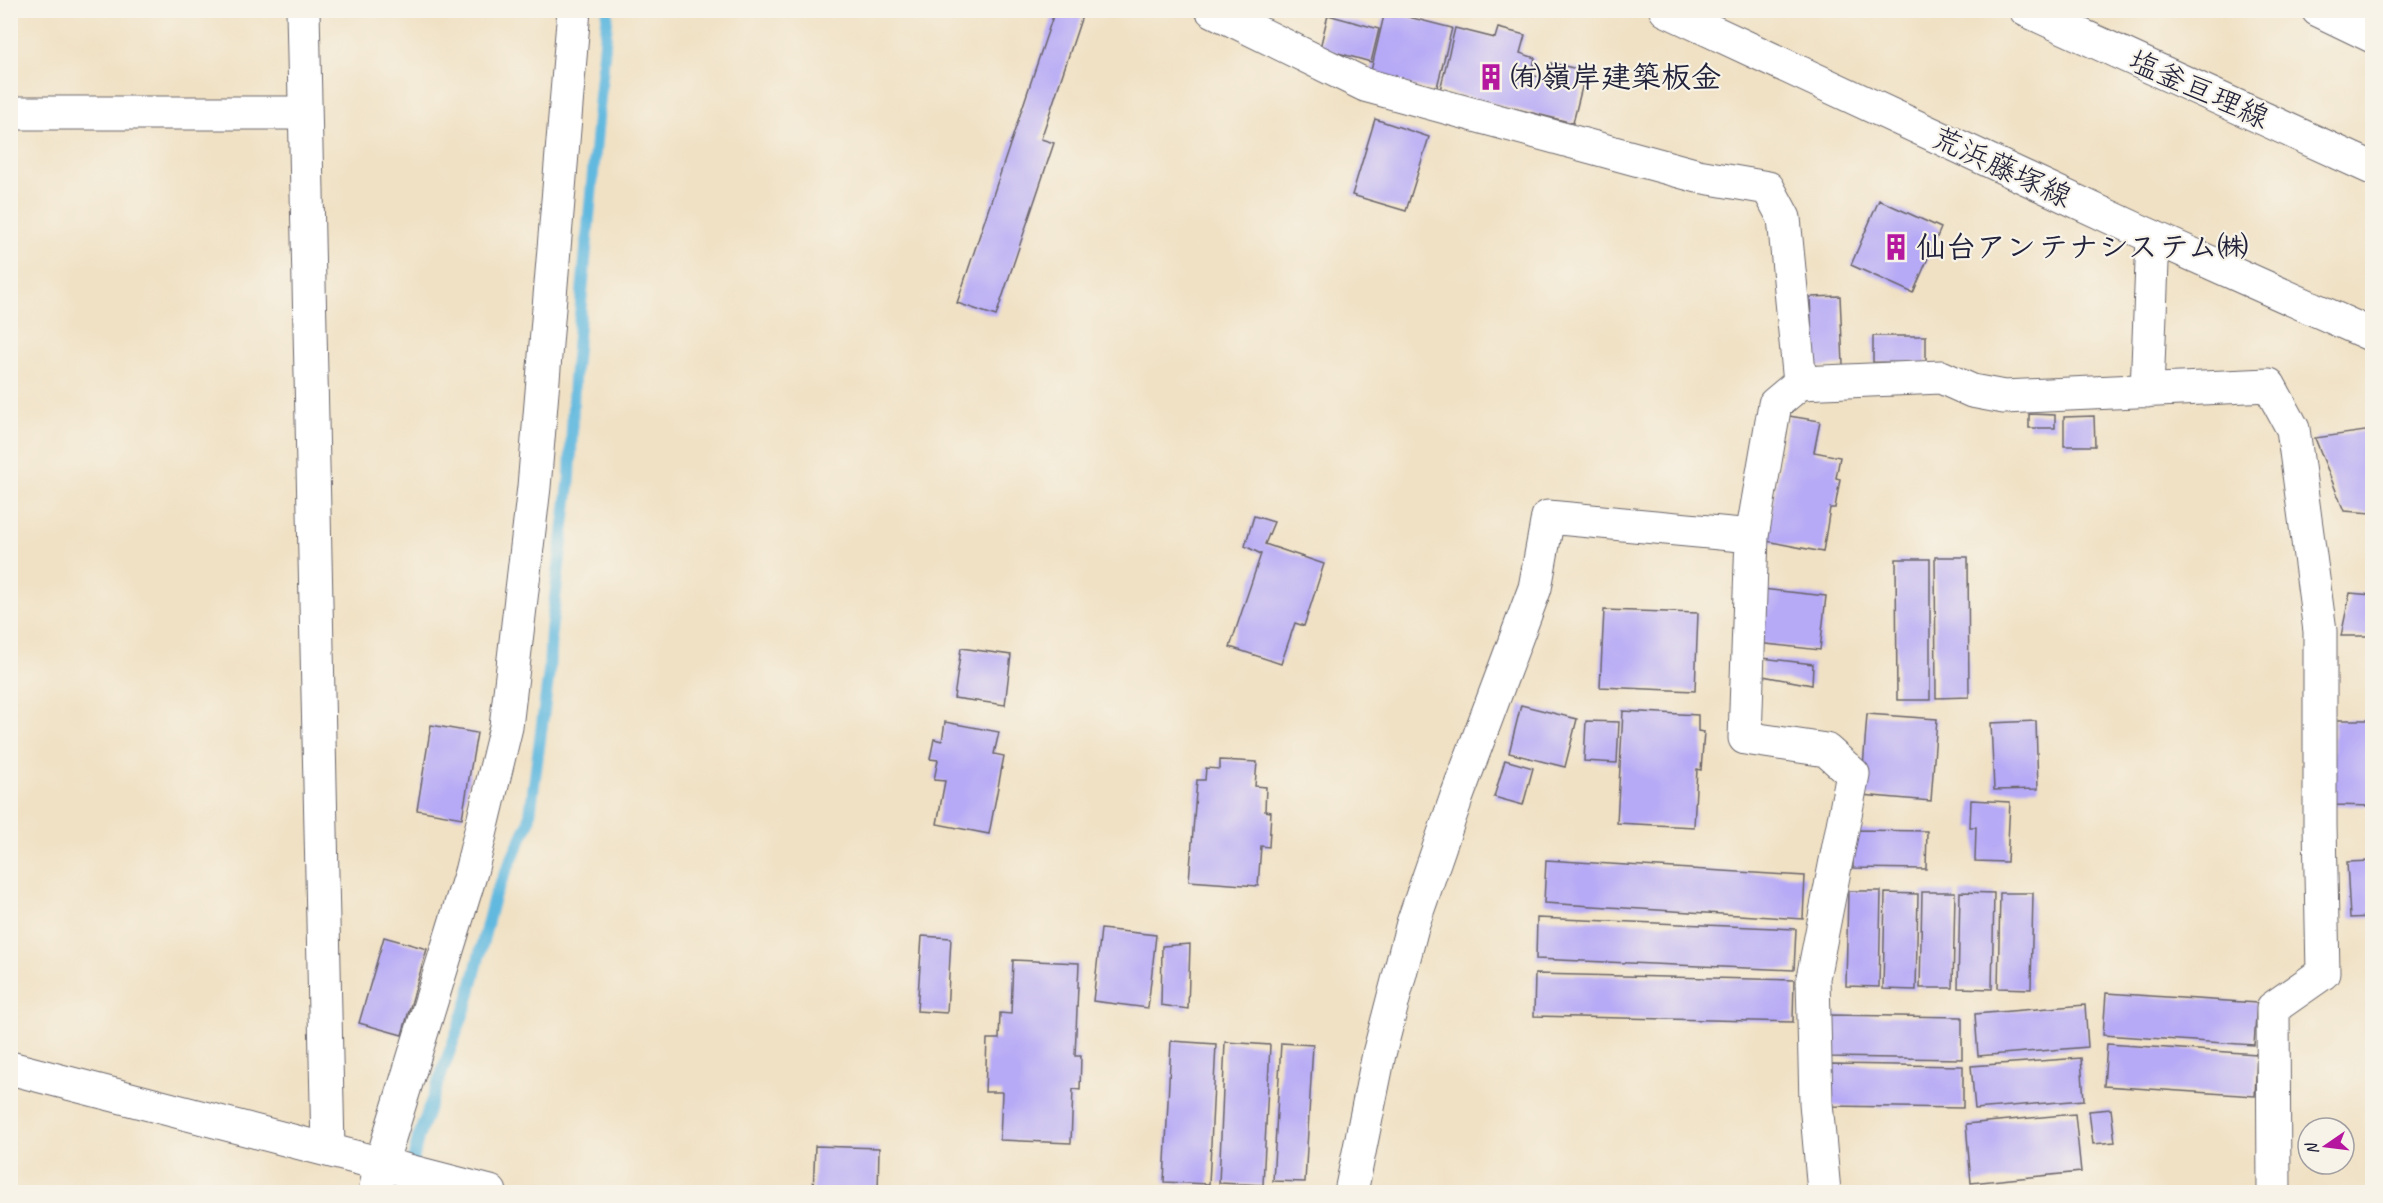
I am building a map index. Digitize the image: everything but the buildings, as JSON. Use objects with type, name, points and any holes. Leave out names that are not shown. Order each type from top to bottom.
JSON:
[{"type":"street","points":[[303,10],[328,1149]]},
{"type":"street","points":[[384,1175],[471,872],[506,727],[534,487],[574,10]]},
{"type":"street","name":"荒浜藤塚線","points":[[1666,10],[2153,237],[2373,335]]},
{"type":"street","name":"塩釜亘理線","points":[[2026,10],[2373,168]]},
{"type":"street","points":[[2318,10],[2373,36]]},
{"type":"street","points":[[1223,13],[1365,85],[1698,176],[1768,188],[1784,218],[1800,383]]},
{"type":"street","points":[[10,113],[304,113]]},
{"type":"street","points":[[2148,391],[2153,237]]},
{"type":"street","points":[[1824,1192],[1816,1102],[1813,978],[1853,774],[1826,750],[1744,738],[1752,536],[1775,404],[1800,383],[1941,377],[1972,391],[2004,397],[2269,385],[2293,429],[2320,631],[2319,825],[2324,973],[2273,1008],[2274,1192]]},
{"type":"street","points":[[1351,1192],[1379,1054],[1413,923],[1460,787],[1535,588],[1548,517],[1752,536]]},
{"type":"street","points":[[10,1068],[328,1149],[384,1175],[490,1192]]},
{"type":"waterway","points":[[406,1192],[418,1138],[467,1004],[494,897],[529,822],[549,672],[551,631],[570,476],[574,380],[608,10]]},
{"type":"place","name":"㈲嶺岸建築板金","points":[[1491,77]]},
{"type":"place","name":"仙台アンテナシステム㈱","points":[[1896,247]]}]
